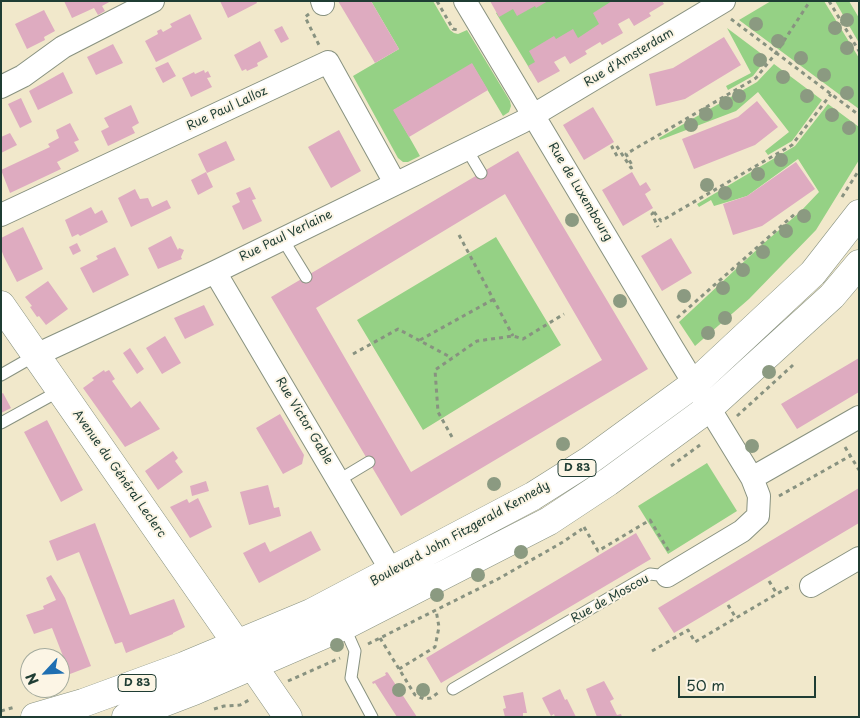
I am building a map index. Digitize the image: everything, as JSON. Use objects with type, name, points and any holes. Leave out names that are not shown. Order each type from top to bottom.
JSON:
[{"type":"main road","name":"Boulevard John Fitzgerald Kennedy","points":[[237,644],[311,613],[392,572],[533,496],[590,460],[694,384],[813,273],[849,208]]},
{"type":"main road","name":"Boulevard John Fitzgerald Kennedy","points":[[253,667],[344,626],[549,520],[608,482],[709,408],[832,296],[859,264]]},
{"type":"main road","name":"Avenue du Général Leclerc","points":[[1,305],[253,667]]},
{"type":"main road","name":"D 83","points":[[26,711],[83,703],[184,666],[237,644]]},
{"type":"main road","name":"D 83","points":[[126,717],[167,706],[253,667]]},
{"type":"main road","points":[[253,667],[288,717]]},
{"type":"street","points":[[1,87],[22,76],[63,47],[153,1]]},
{"type":"street","name":"Rue de Luxembourg","points":[[465,1],[694,384]]},
{"type":"street","name":"Rue d'Amsterdam","points":[[534,115],[721,3]]},
{"type":"street","name":"Rue Paul Lalloz","points":[[1,215],[328,62],[395,183]]},
{"type":"street","name":"Rue Paul Verlaine","points":[[36,355],[215,272],[534,115]]},
{"type":"street","name":"Rue Victor Gable","points":[[215,272],[392,572]]},
{"type":"street","points":[[694,384],[756,487],[835,431],[859,417]]},
{"type":"street","name":"Rue de Moscou","points":[[673,572],[742,531],[758,516],[756,487]]},
{"type":"street","points":[[811,586],[859,558]]},
{"type":"lane","points":[[466,148],[480,173]]},
{"type":"lane","points":[[282,238],[306,276]]},
{"type":"lane","points":[[1,374],[36,355]]},
{"type":"lane","points":[[4,418],[61,390]]},
{"type":"lane","points":[[339,480],[369,462]]},
{"type":"lane","name":"Rue de Moscou","points":[[452,689],[650,574],[673,572]]},
{"type":"lane","points":[[344,626],[355,651],[351,678],[372,717]]},
{"type":"path","points":[[617,156],[612,147],[616,145],[631,168],[633,167],[626,154],[756,78],[776,53],[810,1]]},
{"type":"path","points":[[830,1],[859,51]]},
{"type":"path","points":[[721,3],[733,21],[859,115]]},
{"type":"path","points":[[305,18],[313,32]]},
{"type":"path","points":[[658,227],[652,214],[654,212],[662,221],[792,145],[831,94]]},
{"type":"path","points":[[849,208],[859,170]]},
{"type":"path","points":[[675,319],[796,213]]},
{"type":"path","points":[[459,235],[513,336]]},
{"type":"path","points":[[420,341],[494,299]]},
{"type":"path","points":[[452,437],[438,412],[435,370],[477,341],[513,336],[523,339],[564,314]]},
{"type":"path","points":[[353,354],[398,329],[452,358]]},
{"type":"path","points":[[835,431],[859,470]]},
{"type":"path","points":[[756,487],[775,498],[850,456]]},
{"type":"path","points":[[584,528],[598,551],[650,520],[673,572]]},
{"type":"path","points":[[769,581],[776,594]]},
{"type":"path","points":[[652,651],[688,630],[695,642],[784,590]]},
{"type":"path","points":[[728,605],[736,618]]},
{"type":"path","points":[[399,668],[435,647],[439,627],[436,610]]},
{"type":"path","points":[[380,638],[415,695],[424,699],[431,698],[444,690],[452,689]]},
{"type":"path","points":[[1,711],[26,711]]},
{"type":"green space","points":[[371,1],[433,1],[450,30],[458,34],[467,30],[510,101],[509,112],[503,116],[472,64],[394,110],[420,156],[408,162],[403,162],[398,158],[353,76],[399,49]]},
{"type":"green space","points":[[516,1],[649,1],[531,71],[496,13]]},
{"type":"green space","points":[[771,1],[824,1],[859,58],[859,109],[739,20]]},
{"type":"green space","points":[[835,1],[849,1],[859,18],[859,43]]},
{"type":"green space","points":[[727,28],[767,58],[753,76],[728,90],[726,86],[751,73]]},
{"type":"green space","points":[[774,64],[822,100],[792,141],[768,155],[765,151],[789,132],[758,92],[736,111],[660,140],[659,138],[757,82]]},
{"type":"green space","points":[[828,104],[859,127],[859,160],[816,230],[749,299],[695,346],[679,322],[800,212],[819,192],[798,159],[747,196],[714,206],[711,200],[699,207],[697,204],[795,146]]},
{"type":"green space","points":[[496,237],[561,345],[423,430],[357,320]]},
{"type":"green space","points":[[707,463],[737,511],[668,554],[638,506]]},
{"type":"building","points":[[64,1],[111,1],[102,6],[105,11],[98,15],[94,8],[72,18]]},
{"type":"building","points":[[220,1],[256,1],[257,3],[228,18]]},
{"type":"building","points":[[338,1],[371,1],[399,49],[375,63]]},
{"type":"building","points":[[490,1],[548,1],[517,16],[513,9],[499,17]]},
{"type":"building","points":[[612,1],[662,1],[664,4],[649,13],[651,16],[634,26],[629,18],[618,24],[623,33],[602,45],[600,42],[585,51],[587,54],[570,64],[565,56],[554,62],[560,71],[538,83],[528,66],[535,62],[529,51],[554,36],[556,39],[573,29],[578,38],[599,24],[593,13]]},
{"type":"building","points":[[44,10],[55,31],[44,37],[45,40],[27,49],[15,24]]},
{"type":"building","points":[[190,14],[202,39],[156,62],[145,41],[158,34],[157,31],[161,29],[163,32],[172,27],[170,24]]},
{"type":"building","points":[[282,26],[289,39],[281,43],[274,30]]},
{"type":"building","points":[[724,37],[741,65],[685,99],[656,106],[649,74],[673,68]]},
{"type":"building","points":[[260,41],[268,57],[257,63],[258,66],[242,71],[234,55]]},
{"type":"building","points":[[113,44],[123,63],[96,75],[87,57]]},
{"type":"building","points":[[168,62],[176,76],[163,83],[155,68]]},
{"type":"building","points":[[472,63],[488,90],[409,137],[393,110]]},
{"type":"building","points":[[204,70],[205,73],[208,71],[211,77],[207,78],[212,87],[191,97],[182,78],[194,72],[195,74]]},
{"type":"building","points":[[63,72],[73,93],[38,110],[29,91]]},
{"type":"building","points":[[21,98],[32,122],[20,128],[8,104]]},
{"type":"building","points":[[757,101],[778,127],[755,145],[694,169],[682,139],[738,117]]},
{"type":"building","points":[[131,105],[139,123],[132,127],[135,133],[108,146],[101,131],[109,127],[104,118]]},
{"type":"building","points":[[593,107],[614,142],[584,160],[563,125]]},
{"type":"building","points":[[70,123],[79,140],[74,142],[79,151],[57,162],[61,169],[10,193],[1,170],[50,147],[48,144],[59,138],[56,130]]},
{"type":"building","points":[[339,130],[361,171],[331,188],[308,147]]},
{"type":"building","points":[[10,133],[17,145],[1,153],[1,137]]},
{"type":"building","points":[[226,141],[235,160],[207,173],[198,154]]},
{"type":"building","points":[[518,151],[648,369],[401,516],[271,297]],"holes":[[[505,194],[602,360],[411,472],[316,308]]]},
{"type":"building","points":[[796,162],[815,189],[762,226],[733,235],[723,204],[747,196]]},
{"type":"building","points":[[206,172],[213,187],[198,195],[191,180]]},
{"type":"building","points":[[632,172],[640,186],[646,182],[651,190],[645,194],[653,208],[623,226],[602,190]]},
{"type":"building","points":[[250,187],[256,199],[252,200],[262,221],[243,230],[232,206],[240,202],[236,193]]},
{"type":"building","points":[[135,189],[140,199],[148,198],[152,207],[167,200],[171,208],[131,227],[118,198]]},
{"type":"building","points":[[91,207],[95,214],[102,210],[108,222],[80,236],[78,234],[72,237],[65,220]]},
{"type":"building","points":[[23,227],[43,269],[17,282],[1,249],[1,238]]},
{"type":"building","points":[[171,236],[178,250],[179,248],[184,250],[182,259],[158,269],[148,248]]},
{"type":"building","points":[[671,238],[692,273],[662,291],[641,256]]},
{"type":"building","points":[[77,243],[81,251],[73,255],[69,247]]},
{"type":"building","points":[[115,247],[129,275],[93,293],[80,268],[98,259],[96,256]]},
{"type":"building","points":[[48,281],[68,309],[46,325],[39,316],[37,317],[25,297]]},
{"type":"building","points":[[204,305],[214,325],[185,339],[174,318]]},
{"type":"building","points":[[165,336],[181,363],[162,374],[146,348]]},
{"type":"building","points":[[130,348],[144,369],[137,374],[123,353]]},
{"type":"building","points":[[859,358],[859,392],[797,429],[781,404]]},
{"type":"building","points":[[104,370],[105,372],[109,370],[115,379],[112,381],[131,408],[140,401],[160,429],[125,447],[83,388],[94,380],[92,378]]},
{"type":"building","points":[[3,393],[11,408],[1,413],[1,394]]},
{"type":"building","points":[[280,414],[304,455],[302,464],[283,474],[256,428]]},
{"type":"building","points":[[47,420],[83,490],[61,502],[24,432]]},
{"type":"building","points":[[173,451],[178,458],[175,461],[183,472],[158,490],[145,471]]},
{"type":"building","points":[[206,481],[209,491],[192,496],[190,486]]},
{"type":"building","points":[[268,485],[274,508],[279,507],[281,516],[249,525],[240,492]]},
{"type":"building","points":[[859,488],[859,523],[674,633],[658,608]]},
{"type":"building","points":[[198,498],[212,527],[190,538],[170,507],[187,499],[189,503]]},
{"type":"building","points":[[95,523],[130,615],[174,599],[185,627],[173,634],[126,653],[122,642],[115,644],[79,552],[57,561],[49,541]]},
{"type":"building","points":[[311,531],[321,550],[259,583],[243,553],[265,542],[270,552]]},
{"type":"building","points":[[636,533],[651,559],[441,683],[426,658]]},
{"type":"building","points":[[51,575],[65,598],[91,666],[70,674],[70,648],[60,648],[52,628],[34,634],[26,615],[44,609],[43,606],[56,600],[46,578]]},
{"type":"building","points":[[387,672],[417,717],[397,717],[375,683],[373,684],[372,682],[386,675],[385,673]]},
{"type":"building","points":[[604,681],[614,699],[610,701],[617,715],[621,714],[622,717],[597,717],[586,689]]},
{"type":"building","points":[[560,689],[576,717],[555,717],[554,714],[551,716],[542,698]]},
{"type":"building","points":[[523,692],[527,713],[523,713],[523,717],[505,717],[503,709],[506,708],[503,696]]}]
